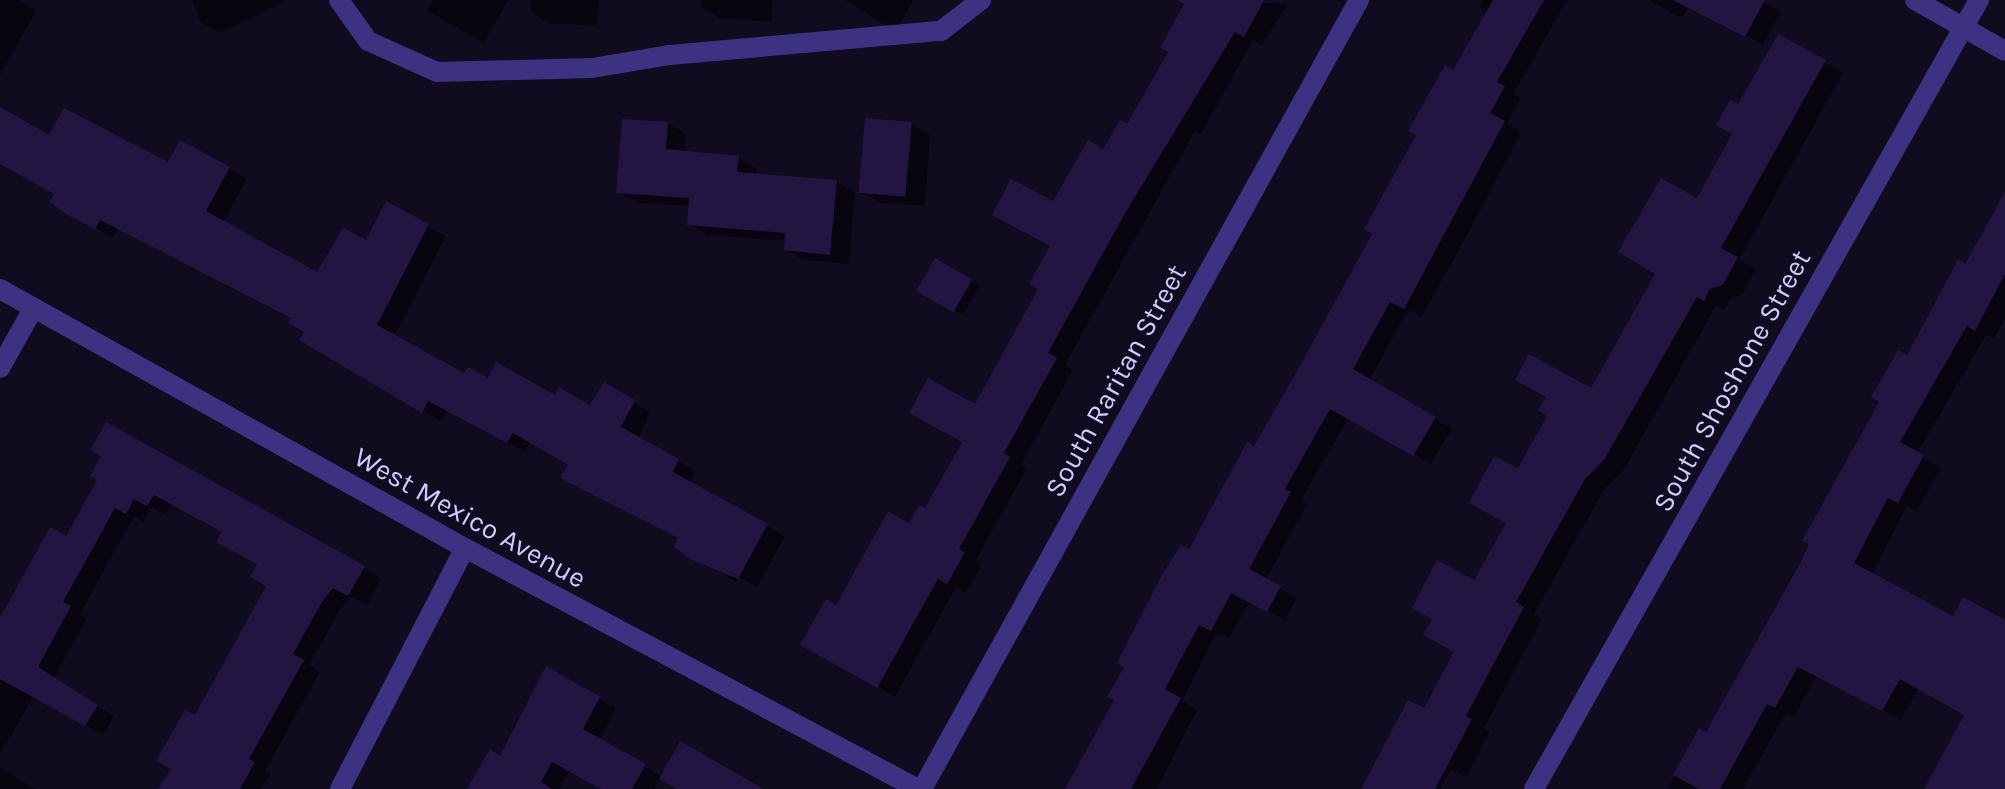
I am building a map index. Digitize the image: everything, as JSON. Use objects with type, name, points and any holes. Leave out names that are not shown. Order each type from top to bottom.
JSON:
[{"type":"street","points":[[339,0],[368,41],[437,72],[592,68],[670,55],[941,31],[981,0]]},
{"type":"street","name":"South Raritan Street","points":[[920,789],[1359,0]]},
{"type":"street","points":[[1915,0],[2005,51]]},
{"type":"street","name":"South Shoshone Street","points":[[1534,789],[1979,0]]},
{"type":"street","name":"West Mexico Avenue","points":[[0,289],[465,548],[920,789]]},
{"type":"street","points":[[0,368],[33,309]]},
{"type":"street","points":[[340,789],[465,548]]},
{"type":"building","points":[[1176,0],[1264,0],[1244,37],[1235,32],[1124,215],[1048,353],[1057,358],[1004,453],[1010,457],[959,549],[965,552],[947,584],[938,579],[877,688],[800,645],[826,599],[836,605],[888,511],[909,523],[919,505],[925,508],[962,442],[909,413],[928,378],[975,404],[1038,289],[1029,284],[1050,246],[992,215],[1011,179],[1053,201],[1088,140],[1103,149],[1120,120],[1127,124],[1168,52],[1160,48],[1184,4]]},
{"type":"building","points":[[1493,0],[1544,0],[1497,82],[1505,86],[1490,113],[1505,121],[1404,309],[1390,302],[1353,369],[1436,417],[1413,456],[1330,409],[1285,489],[1291,492],[1249,569],[1281,586],[1267,612],[1231,593],[1211,631],[1199,625],[1165,689],[1181,698],[1131,789],[1065,789],[1114,700],[1107,697],[1124,667],[1117,663],[1163,573],[1181,545],[1189,549],[1247,442],[1254,446],[1372,234],[1364,229],[1416,135],[1408,131],[1445,65],[1453,70]]},
{"type":"building","points":[[1673,0],[1765,0],[1745,37]]},
{"type":"building","points":[[1778,34],[1826,60],[1721,248],[1738,257],[1723,285],[1710,289],[1704,301],[1697,297],[1604,460],[1585,479],[1516,602],[1524,607],[1466,716],[1472,719],[1435,789],[1361,789],[1408,700],[1424,708],[1454,652],[1423,635],[1432,619],[1412,608],[1437,560],[1474,580],[1506,523],[1469,503],[1494,456],[1518,468],[1547,416],[1538,410],[1546,397],[1515,380],[1529,354],[1591,388],[1655,274],[1618,252],[1661,178],[1697,198],[1732,134],[1716,125],[1730,100],[1738,104]]},
{"type":"building","points":[[0,107],[49,135],[64,108],[168,162],[180,140],[230,167],[206,211],[317,272],[343,228],[366,240],[386,201],[429,224],[377,325],[464,373],[468,367],[488,378],[496,362],[555,395],[559,387],[590,405],[604,382],[635,400],[621,427],[679,459],[673,472],[768,524],[738,579],[690,559],[674,547],[678,538],[560,478],[568,465],[513,433],[507,443],[428,401],[422,413],[299,340],[304,332],[288,323],[291,318],[100,220],[95,229],[66,214],[49,202],[54,194],[0,164]]},
{"type":"building","points":[[865,118],[912,122],[905,197],[858,193]]},
{"type":"building","points":[[622,119],[668,122],[666,149],[739,156],[737,172],[837,180],[830,255],[784,250],[785,233],[687,225],[689,198],[616,193]]},
{"type":"building","points":[[2005,192],[2005,274],[1975,331],[1967,326],[1900,442],[1924,455],[1898,503],[1888,498],[1854,563],[1953,616],[1963,597],[2005,620],[2005,789],[1924,789],[1964,715],[1900,679],[1882,711],[1798,667],[1775,708],[1767,704],[1720,789],[1699,789],[1673,775],[1699,728],[1706,732],[1800,563],[1809,544],[1802,541],[1879,402],[1871,397],[1898,350],[1907,355],[1958,260],[1965,264]]},
{"type":"building","points":[[935,258],[972,279],[953,312],[916,291]]},
{"type":"building","points":[[106,422],[365,566],[348,596],[333,588],[322,602],[293,654],[304,660],[249,759],[255,762],[240,789],[158,789],[171,769],[156,761],[185,710],[195,715],[266,586],[250,577],[257,564],[216,542],[222,532],[154,495],[147,506],[134,499],[126,514],[115,508],[63,602],[71,606],[38,667],[98,705],[85,726],[0,679],[0,618],[50,527],[66,536],[97,480],[90,476],[101,456],[90,450]]},
{"type":"building","points":[[546,666],[600,697],[583,729],[646,764],[632,789],[601,789],[552,762],[541,782],[552,789],[467,789],[490,749],[500,756]]},
{"type":"building","points":[[680,741],[764,789],[677,789],[659,779]]}]
